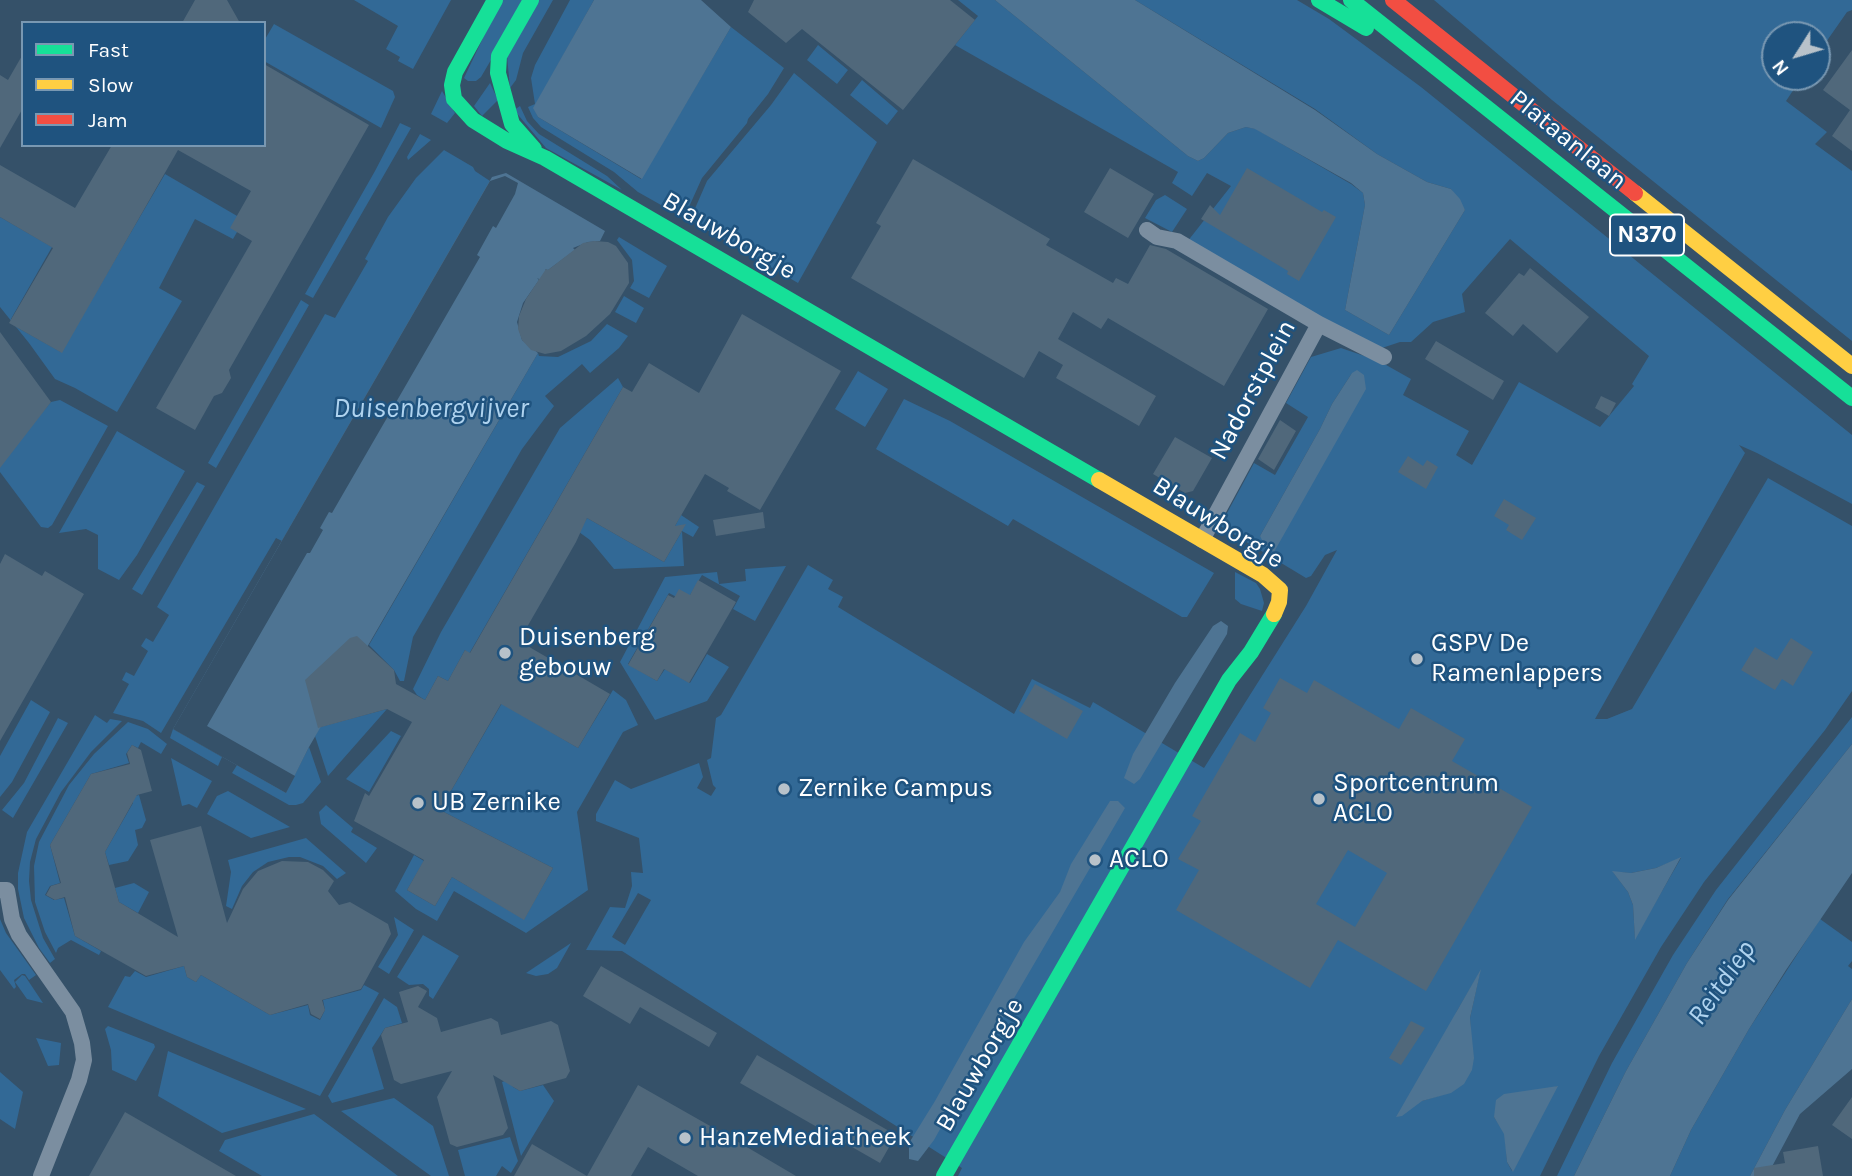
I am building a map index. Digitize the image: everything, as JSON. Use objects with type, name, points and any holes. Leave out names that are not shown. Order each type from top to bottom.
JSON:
[{"type":"main road","name":"Blauwborgje","points":[[495,0],[455,72],[452,92],[463,112],[507,141],[545,158],[1202,540],[1272,581],[1280,590],[1279,602],[1251,652],[1229,680],[944,1176]]},
{"type":"main road","name":"Blauwborgje","points":[[531,0],[499,56],[499,80],[512,124],[527,143],[545,158]]},
{"type":"main road","name":"N370","points":[[1319,0],[1442,72]]},
{"type":"main road","name":"Plataanlaan","points":[[1351,0],[1852,398]]},
{"type":"main road","name":"Plataanlaan","points":[[1393,0],[1852,366]]},
{"type":"main road","name":"N370","points":[[1442,19],[1503,87]]},
{"type":"street","name":"Nadorstplein","points":[[1147,230],[1157,237],[1177,242],[1319,324],[1202,540]]},
{"type":"street","points":[[1319,324],[1384,357]]},
{"type":"street","points":[[4,890],[19,935],[73,1012],[80,1030],[83,1051],[84,1060],[79,1080],[41,1176]]},
{"type":"shaded area","points":[[354,0],[451,0],[413,69],[398,61],[400,57],[386,49],[398,26]]},
{"type":"shaded area","points":[[501,0],[526,0],[481,77],[476,81],[468,81],[464,78]]},
{"type":"shaded area","points":[[538,0],[553,0],[523,53],[516,80],[510,88],[507,56]]},
{"type":"shaded area","points":[[570,0],[594,0],[534,108],[538,117],[641,179],[731,27],[784,68],[747,123],[702,178],[684,218],[638,192],[614,172],[541,127],[533,118],[528,107],[535,104],[531,78],[535,65]]},
{"type":"shaded area","name":"ACLO","points":[[958,0],[995,0],[1188,156],[1198,161],[1228,133],[1246,127],[1256,129],[1363,193],[1365,205],[1345,310],[1389,335],[1465,210],[1451,189],[1427,182],[1377,154],[1315,109],[1135,0],[1297,0],[1329,19],[1421,87],[1852,435],[1852,504],[1739,445],[1745,453],[1595,719],[1607,719],[1632,709],[1768,478],[1852,526],[1852,691],[1825,730],[1704,882],[1661,947],[1599,1056],[1540,1176],[958,1176],[962,1168],[622,951],[586,950],[610,907],[625,908],[632,886],[631,872],[643,873],[639,838],[596,821],[596,814],[615,780],[631,789],[699,763],[703,777],[697,788],[711,796],[716,788],[707,760],[711,758],[716,718],[721,715],[808,565],[833,580],[828,589],[843,597],[838,607],[1014,714],[1032,679],[1090,708],[1093,702],[1204,768],[1306,606],[1337,550],[1325,555],[1311,576],[1306,578],[1220,526],[1254,463],[1275,475],[1308,417],[1286,403],[1311,357],[1341,348],[1379,361],[1411,379],[1403,395],[1469,431],[1456,455],[1472,465],[1519,382],[1600,427],[1634,386],[1632,384],[1649,356],[1510,239],[1462,294],[1465,312],[1433,322],[1411,342],[1400,342],[1382,348],[1326,320],[1187,242],[1231,186],[1207,173],[1192,196],[1172,183],[1178,172],[955,45],[978,16]],"holes":[[[1352,373],[1274,551],[1260,536],[1332,404]],[[1681,858],[1635,938],[1633,905],[1628,892],[1613,872],[1631,873],[1656,868]],[[638,893],[651,900],[625,945],[612,937]],[[1480,972],[1470,1018],[1471,1038],[1451,1092],[1422,1101],[1457,1011]],[[1557,1086],[1513,1171],[1507,1162],[1505,1134],[1494,1117]]]},
{"type":"shaded area","points":[[1434,0],[1852,0],[1852,10],[1847,12],[1831,35],[1831,21],[1761,21],[1761,91],[1793,91],[1786,101],[1827,132],[1815,144],[1852,171],[1852,341],[1552,100]]},
{"type":"shaded area","points":[[274,24],[393,91],[395,97],[381,128],[266,62],[266,38]]},
{"type":"shaded area","points":[[818,45],[848,70],[837,84],[807,60]]},
{"type":"shaded area","points":[[794,73],[877,142],[798,283],[690,220],[707,181],[771,105]]},
{"type":"shaded area","points":[[862,80],[898,111],[887,125],[850,95]]},
{"type":"shaded area","points":[[490,83],[498,100],[482,116],[474,106]]},
{"type":"shaded area","points":[[442,91],[455,113],[447,123],[431,114]]},
{"type":"shaded area","points":[[520,106],[527,121],[539,134],[607,176],[622,190],[546,148],[514,110]]},
{"type":"shaded area","points":[[400,123],[411,128],[313,298],[305,294],[375,171]]},
{"type":"shaded area","points":[[420,134],[431,140],[408,160],[407,157]]},
{"type":"shaded area","points":[[444,150],[473,167],[490,181],[282,541],[276,538],[161,733],[143,721],[113,713],[129,684],[122,680],[126,672],[134,676],[148,651],[141,646],[146,638],[153,642],[169,615],[157,607],[325,314],[335,318],[368,261],[365,259],[388,217],[416,178]]},
{"type":"shaded area","points":[[165,174],[244,220],[233,239],[195,219],[159,288],[182,301],[117,412],[55,379],[0,307],[0,217],[52,247],[11,319],[18,328],[61,352]]},
{"type":"shaded area","points":[[1165,195],[1187,209],[1172,232],[1145,218],[1156,200]]},
{"type":"shaded area","points":[[619,237],[667,266],[649,298],[630,288],[634,281],[632,260],[617,240]]},
{"type":"shaded area","points":[[624,296],[644,308],[636,323],[615,312]]},
{"type":"shaded area","points":[[301,300],[309,305],[216,468],[208,463]]},
{"type":"shaded area","points":[[607,324],[628,336],[619,348],[590,373],[582,364],[545,396],[554,406],[522,449],[413,637],[404,681],[400,681],[394,670],[369,645],[538,353],[539,356],[558,357],[591,341]]},
{"type":"shaded area","points":[[858,371],[888,389],[865,427],[835,409]]},
{"type":"shaded area","points":[[618,378],[623,387],[469,654],[465,650],[448,681],[438,676],[425,700],[413,689],[441,632],[560,428]]},
{"type":"shaded area","points":[[904,399],[950,421],[1214,573],[1187,617],[1182,617],[1013,519],[1008,526],[876,449]]},
{"type":"shaded area","points":[[60,400],[108,426],[48,528],[41,527],[0,472],[0,462],[51,402]]},
{"type":"shaded area","points":[[117,431],[185,471],[137,555],[119,580],[98,569],[98,535],[86,529],[59,533]]},
{"type":"shaded area","points":[[197,482],[205,486],[142,595],[132,589]]},
{"type":"shaded area","points":[[681,515],[699,527],[693,537],[675,526]]},
{"type":"shaded area","points":[[587,518],[664,562],[682,531],[684,566],[614,569],[590,540],[579,532]]},
{"type":"shaded area","points":[[786,566],[755,621],[733,609],[740,596],[702,575],[686,602],[669,593],[628,664],[657,681],[665,669],[690,683],[707,654],[729,667],[707,701],[655,720],[620,662],[665,577],[717,572],[719,584],[746,581],[745,569]]},
{"type":"shaded area","points":[[1235,572],[1256,583],[1264,603],[1262,611],[1241,604],[1235,599]]},
{"type":"shaded area","points":[[613,690],[626,700],[638,725],[623,732],[577,812],[588,890],[526,933],[454,891],[437,921],[416,909],[395,891],[414,855],[424,861],[407,890],[435,906],[452,877],[524,919],[553,868],[440,810],[502,703],[578,748]]},
{"type":"shaded area","points":[[31,700],[50,712],[12,782],[0,797],[0,756]]},
{"type":"shaded area","points":[[387,709],[328,776],[315,736],[320,727]]},
{"type":"shaded area","points":[[95,715],[107,723],[110,719],[122,721],[91,752],[61,792],[36,839],[30,862],[31,900],[43,938],[55,959],[50,963],[24,918],[18,889],[18,873],[27,832]]},
{"type":"shaded area","points":[[1852,717],[1852,744],[1728,899],[1687,963],[1626,1071],[1574,1176],[1557,1176],[1612,1063],[1673,955],[1716,890]]},
{"type":"shaded area","points":[[58,718],[68,723],[13,818],[2,810],[24,783]]},
{"type":"shaded area","points":[[128,722],[148,729],[167,744],[161,754],[141,742],[138,748],[132,745],[126,754],[129,763],[91,774],[50,845],[60,883],[50,886],[45,895],[54,900],[64,898],[75,936],[101,951],[99,955],[71,940],[58,948],[56,953],[45,932],[35,902],[34,866],[39,842],[69,785],[94,754]]},
{"type":"shaded area","points":[[173,729],[222,757],[218,766],[170,738]]},
{"type":"shaded area","points":[[391,731],[401,736],[369,792],[346,779]]},
{"type":"shaded area","points":[[309,747],[321,782],[303,803],[289,805],[232,773],[237,765],[286,792]]},
{"type":"shaded area","points":[[171,758],[212,781],[197,808],[189,804],[182,806]]},
{"type":"shaded area","points":[[228,791],[290,827],[251,838],[207,814],[217,796]]},
{"type":"shaded area","points":[[139,795],[146,820],[142,828],[135,830],[138,845],[128,861],[109,865],[105,852],[133,803],[131,797]]},
{"type":"shaded area","points":[[326,805],[353,828],[351,832],[377,848],[366,863],[321,824],[319,812]]},
{"type":"shaded area","points":[[306,838],[346,873],[337,879],[323,866],[300,857],[268,862],[253,872],[242,886],[232,909],[226,906],[231,872],[228,860]]},
{"type":"shaded area","points":[[134,883],[149,892],[138,913],[119,902],[115,888]]},
{"type":"shaded area","points":[[394,917],[414,930],[389,974],[378,967],[398,935]]},
{"type":"shaded area","points":[[0,919],[6,933],[36,975],[29,980],[22,974],[14,980],[14,989],[0,970]]},
{"type":"shaded area","points":[[1820,919],[1852,942],[1852,961],[1848,966],[1852,969],[1852,999],[1785,1110],[1750,1176],[1670,1176],[1691,1130],[1749,1029]]},
{"type":"shaded area","points":[[423,935],[459,956],[433,999],[429,996],[429,989],[423,984],[409,985],[397,977]]},
{"type":"shaded area","points":[[571,943],[557,968],[548,974],[536,976],[526,973]]},
{"type":"shaded area","points":[[184,966],[187,977],[196,982],[201,975],[270,1015],[308,1005],[310,1015],[320,1020],[325,1010],[323,1000],[361,990],[364,985],[379,993],[320,1096],[108,1007],[125,976],[130,977],[135,971],[146,977]]},
{"type":"shaded area","points":[[22,975],[43,1003],[27,999],[15,982]]},
{"type":"shaded area","points":[[384,998],[397,1007],[402,1023],[385,1028],[372,1048],[384,1089],[332,1103],[328,1096]]},
{"type":"shaded area","points":[[108,1026],[154,1044],[155,1047],[136,1081],[112,1070],[111,1050],[105,1029]]},
{"type":"shaded area","points":[[36,1038],[61,1043],[59,1065],[48,1066]]},
{"type":"shaded area","points":[[168,1051],[306,1109],[222,1133],[158,1096]]},
{"type":"shaded area","points":[[0,1072],[23,1092],[15,1129],[0,1119]]},
{"type":"shaded area","points":[[510,1079],[513,1087],[520,1091],[543,1085],[554,1101],[521,1156],[502,1082]]},
{"type":"shaded area","points":[[394,1098],[433,1126],[449,1176],[431,1176],[341,1111]]},
{"type":"shaded area","points":[[314,1114],[398,1176],[262,1176],[219,1151],[225,1140]]},
{"type":"shaded area","points":[[510,1137],[518,1161],[511,1173],[502,1166],[496,1176],[465,1176],[458,1150]]},
{"type":"water","points":[[594,0],[701,0],[731,27],[642,179],[538,117],[533,108]]},
{"type":"water","points":[[995,0],[1135,0],[1315,110],[1377,154],[1427,182],[1451,189],[1465,210],[1389,335],[1345,310],[1365,205],[1363,193],[1351,183],[1255,129],[1246,127],[1228,133],[1198,161],[1188,156]]},
{"type":"water","name":"Duisenbergvijver","points":[[506,173],[605,231],[600,241],[573,248],[575,250],[548,270],[545,269],[547,271],[541,280],[537,278],[539,280],[523,303],[517,322],[522,340],[538,353],[309,747],[286,793],[173,729],[492,177]]},
{"type":"water","points":[[1357,370],[1364,375],[1366,389],[1274,552],[1264,544],[1260,536],[1332,404],[1352,373]]},
{"type":"water","points":[[1221,621],[1228,626],[1227,634],[1140,779],[1134,784],[1124,778],[1133,754],[1175,683],[1213,626]]},
{"type":"water","name":"Reitdiep","points":[[1852,744],[1852,873],[1749,1029],[1691,1130],[1670,1176],[1574,1176],[1626,1071],[1687,963],[1728,900]]},
{"type":"water","points":[[1110,801],[1118,801],[1125,808],[934,1140],[918,1161],[909,1159],[909,1143],[1024,942],[1060,892],[1071,864]]},
{"type":"water","points":[[1681,857],[1635,940],[1633,905],[1628,892],[1612,871],[1631,873],[1656,868]]},
{"type":"water","points":[[1481,969],[1470,1018],[1474,1058],[1472,1070],[1464,1084],[1451,1093],[1422,1101],[1402,1116],[1396,1117]]},
{"type":"water","points":[[1852,999],[1852,1069],[1800,1114],[1767,1176],[1750,1176],[1785,1110]]},
{"type":"water","points":[[1558,1086],[1513,1172],[1507,1162],[1504,1134],[1494,1117],[1496,1100],[1504,1094]]},
{"type":"pier","points":[[505,176],[518,183],[515,194],[496,228],[493,226],[477,255],[480,257],[332,513],[329,512],[320,528],[323,530],[310,553],[307,553],[207,726],[295,776],[286,793],[173,729],[490,181]]},
{"type":"building","points":[[195,0],[227,0],[239,21],[183,21]]},
{"type":"building","points":[[754,0],[950,0],[975,20],[903,110],[802,29],[786,43],[748,12]]},
{"type":"building","points":[[1852,50],[1852,151],[1832,136],[1850,110],[1824,91],[1831,91],[1831,79]]},
{"type":"building","points":[[21,57],[21,111],[0,148],[0,75],[8,80]]},
{"type":"building","points":[[266,65],[369,125],[229,370],[231,378],[222,393],[214,396],[195,430],[156,408],[252,241],[230,228],[251,191],[178,150],[62,353],[9,323],[53,248],[0,217],[0,165],[75,208],[111,147],[266,147]]},
{"type":"building","points":[[913,159],[1050,239],[1046,245],[1113,283],[1116,278],[1128,284],[1150,245],[1166,249],[1268,309],[1224,386],[1108,318],[1101,329],[1073,312],[1058,339],[1156,396],[1139,426],[1056,378],[1063,365],[1039,351],[1024,378],[851,278],[881,226],[876,223]]},
{"type":"building","points":[[1110,168],[1154,194],[1128,238],[1084,212]]},
{"type":"building","points":[[1247,168],[1322,212],[1324,210],[1336,217],[1299,281],[1287,274],[1288,271],[1201,219],[1210,205],[1220,215]]},
{"type":"building","points":[[608,242],[616,246],[628,263],[629,283],[610,314],[586,336],[561,351],[545,354],[531,350],[522,340],[518,329],[519,316],[526,299],[546,269],[583,243]]},
{"type":"building","points":[[1530,268],[1589,317],[1557,353],[1523,324],[1513,336],[1485,313],[1519,273],[1524,276]]},
{"type":"building","name":"Duisenberg gebouw","points":[[742,314],[841,371],[760,510],[727,491],[729,488],[705,474],[675,526],[686,524],[664,562],[587,518],[519,641],[610,694],[578,748],[501,704],[440,810],[553,868],[524,920],[452,877],[435,906],[407,890],[424,860],[354,821],[365,793],[369,796],[412,722],[387,709],[318,728],[305,680],[350,638],[357,636],[394,670],[396,684],[425,700],[438,676],[448,681],[465,650],[470,653],[623,387],[632,392],[649,363],[699,393]]},
{"type":"building","points":[[0,332],[51,402],[0,468]]},
{"type":"building","points":[[1436,341],[1504,381],[1493,400],[1425,359]]},
{"type":"building","points":[[1601,396],[1616,403],[1609,416],[1595,408]]},
{"type":"building","points":[[1280,420],[1296,431],[1274,470],[1258,459]]},
{"type":"building","points":[[1175,437],[1212,458],[1193,491],[1185,493],[1153,474]]},
{"type":"building","points":[[1408,456],[1423,466],[1427,460],[1438,467],[1426,489],[1398,472]]},
{"type":"building","points":[[1504,499],[1536,518],[1522,540],[1506,530],[1509,525],[1494,516]]},
{"type":"building","points":[[763,512],[765,528],[716,536],[713,520]]},
{"type":"building","points":[[5,554],[42,576],[45,571],[84,594],[0,741],[0,564]]},
{"type":"building","points":[[698,580],[736,602],[689,683],[664,669],[657,681],[628,665],[668,595],[674,598],[679,589],[690,595]]},
{"type":"building","points":[[1791,638],[1813,652],[1793,686],[1782,679],[1775,690],[1741,670],[1755,647],[1777,660]]},
{"type":"building","points":[[1280,678],[1307,693],[1314,680],[1399,729],[1411,708],[1465,739],[1452,761],[1532,807],[1426,991],[1338,940],[1310,988],[1176,910],[1199,870],[1178,859],[1201,821],[1192,816],[1240,733],[1255,742],[1271,713],[1263,708]],"holes":[[[1348,850],[1387,873],[1355,927],[1316,904]]]},
{"type":"building","points":[[1035,684],[1083,711],[1067,739],[1019,711]]},
{"type":"building","points":[[132,745],[141,750],[152,791],[137,795],[105,852],[119,902],[178,937],[150,840],[201,826],[227,923],[243,889],[258,871],[282,861],[308,862],[323,870],[334,881],[328,891],[339,905],[350,902],[388,924],[391,934],[361,989],[322,1000],[325,1010],[320,1019],[311,1014],[308,1004],[270,1015],[201,975],[196,982],[187,977],[184,966],[146,976],[75,936],[65,897],[55,900],[46,895],[51,886],[61,883],[50,845],[91,774],[130,764],[127,753]]},
{"type":"building","points":[[601,966],[717,1033],[709,1047],[640,1007],[630,1024],[583,996]]},
{"type":"building","points":[[418,986],[427,991],[418,1007],[437,1018],[441,1032],[491,1018],[498,1022],[501,1035],[551,1021],[558,1025],[570,1071],[566,1078],[520,1091],[493,1075],[508,1128],[503,1135],[457,1147],[450,1144],[437,1097],[452,1071],[401,1084],[394,1080],[381,1035],[385,1028],[408,1022],[399,992]]},
{"type":"building","points":[[1411,1021],[1425,1028],[1401,1065],[1389,1058]]},
{"type":"building","points":[[757,1055],[896,1135],[880,1163],[740,1083]]},
{"type":"building","points":[[638,1085],[796,1176],[698,1176],[648,1147],[631,1176],[587,1176]]},
{"type":"building","points":[[1852,1097],[1852,1139],[1832,1125]]},
{"type":"building","points":[[125,1112],[165,1135],[236,1176],[89,1176]]},
{"type":"building","points":[[532,1144],[587,1176],[514,1176]]},
{"type":"building","points":[[1818,1146],[1823,1176],[1754,1176],[1754,1168],[1785,1163],[1783,1152]]},
{"type":"traffic: fast","points":[[495,0],[455,72],[452,85],[454,99],[473,120],[507,141],[545,158],[1099,480]]},
{"type":"traffic: fast","points":[[531,0],[499,56],[498,73],[512,124],[534,149]]},
{"type":"traffic: fast","points":[[1319,0],[1366,28]]},
{"type":"traffic: fast","points":[[1351,0],[1852,398]]},
{"type":"traffic: fast","points":[[944,1176],[1229,680],[1251,652],[1274,614]]},
{"type":"traffic: slow","points":[[1635,193],[1852,366]]},
{"type":"traffic: slow","points":[[1099,480],[1263,575],[1280,590],[1274,614]]},
{"type":"traffic: jam","points":[[1393,0],[1635,193]]},
{"type":"place","name":"Duisenberg gebouw","points":[[505,653]]},
{"type":"place","name":"GSPV De Ramenlappers","points":[[1417,659]]},
{"type":"place","name":"Zernike Campus","points":[[784,789]]},
{"type":"place","name":"Sportcentrum ACLO","points":[[1319,799]]},
{"type":"place","name":"UB Zernike","points":[[418,803]]},
{"type":"place","name":"ACLO","points":[[1095,860]]},
{"type":"place","name":"HanzeMediatheek","points":[[685,1138]]}]
